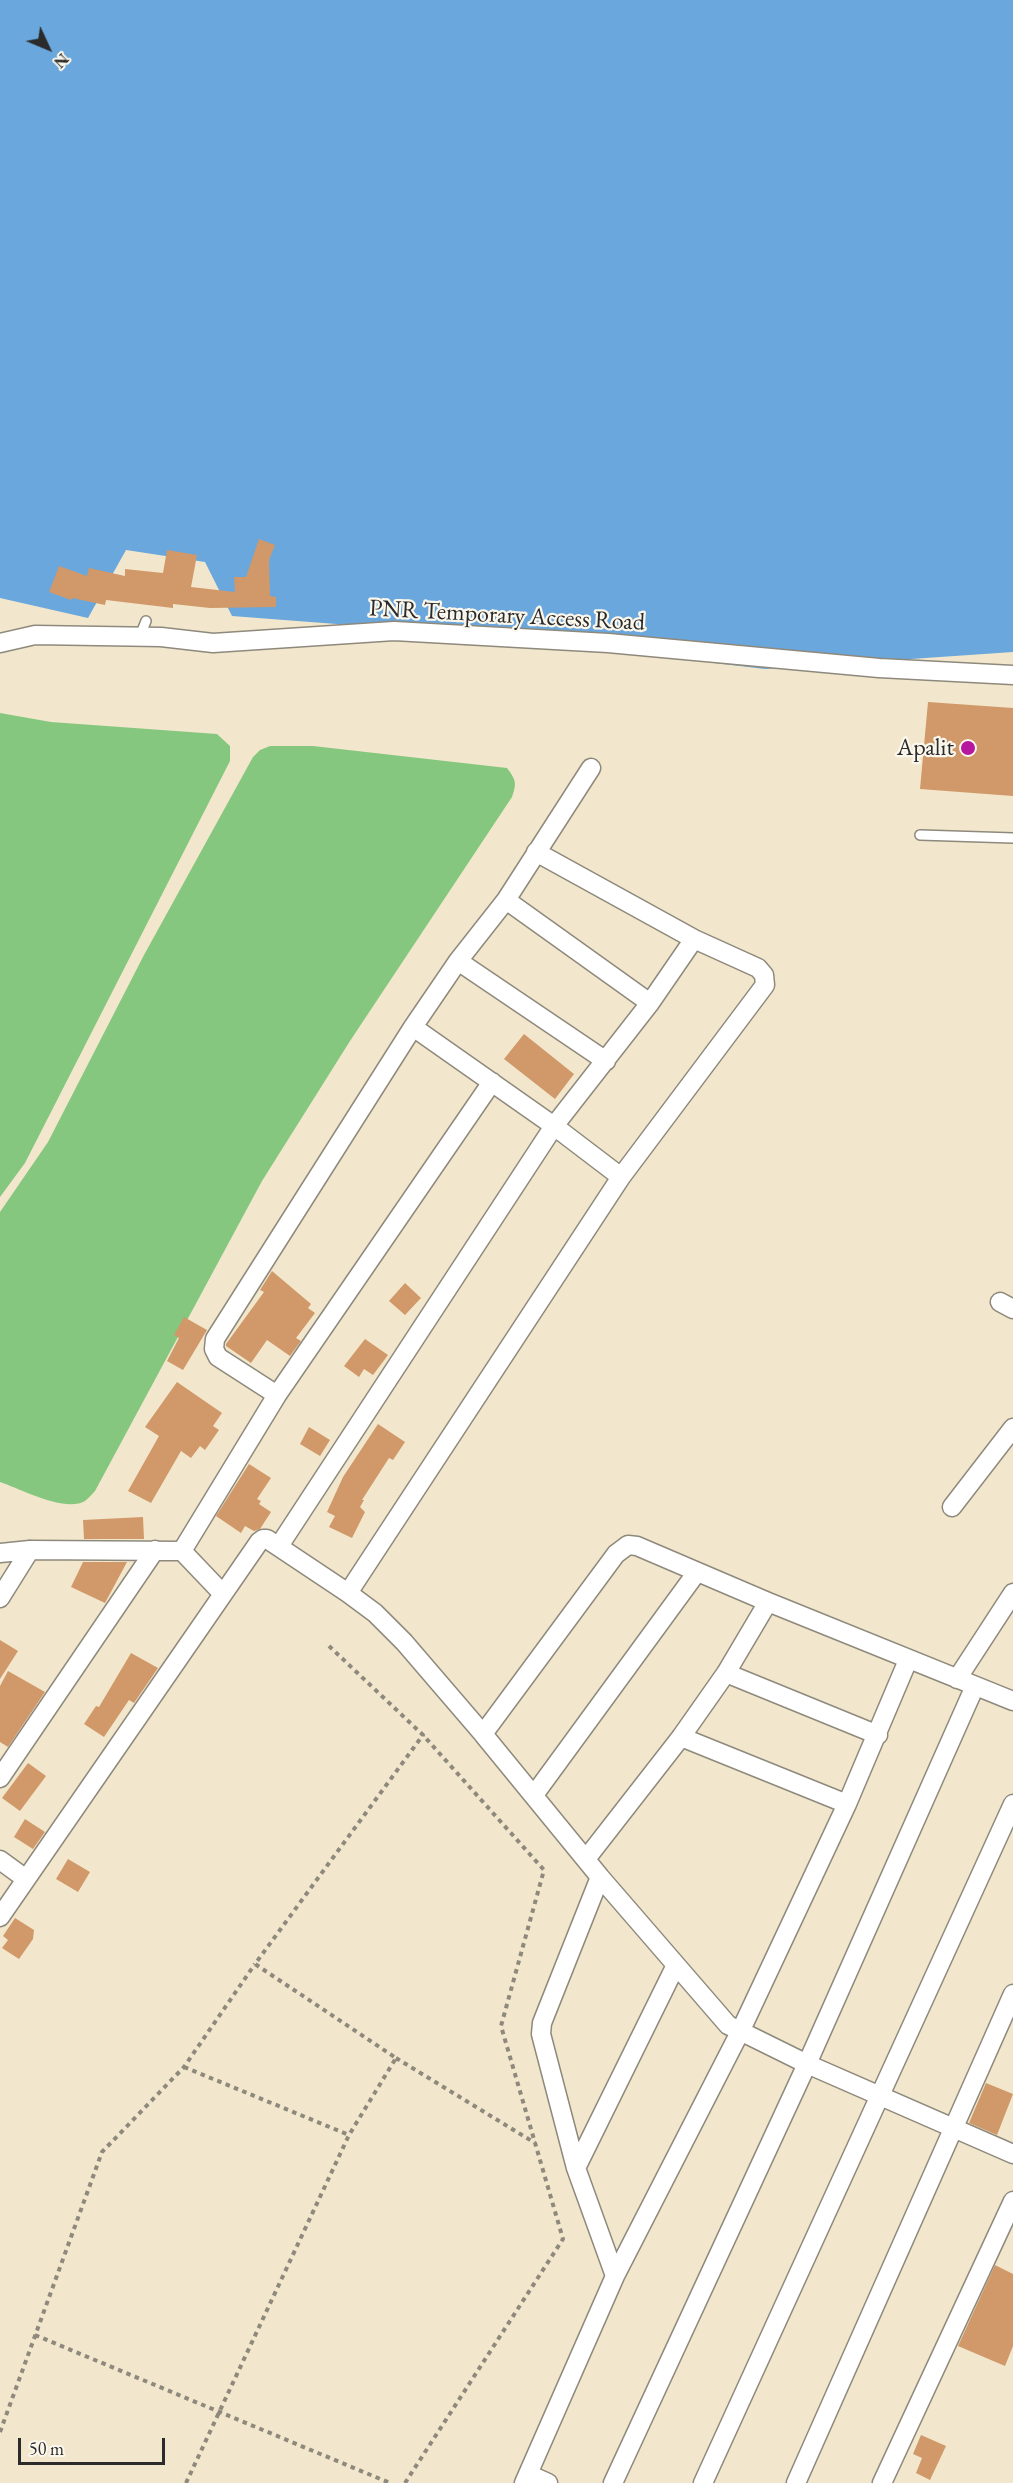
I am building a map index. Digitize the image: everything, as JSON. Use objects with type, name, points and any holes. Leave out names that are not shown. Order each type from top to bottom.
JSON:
[{"type":"street","name":"PNR Temporary Access Road","points":[[0,643],[35,635],[143,629],[162,637],[213,643],[394,631],[608,643],[879,668],[1013,675]]},
{"type":"street","points":[[278,1395],[218,1357],[214,1349],[215,1339],[413,1027],[458,961],[506,900],[591,768]]},
{"type":"street","points":[[348,1593],[621,1177],[765,985],[764,975],[758,968],[693,939],[536,852]]},
{"type":"street","points":[[506,900],[650,1003]]},
{"type":"street","points":[[279,1546],[554,1126],[650,1003],[693,939]]},
{"type":"street","points":[[458,961],[606,1061]]},
{"type":"street","points":[[413,1027],[554,1126],[621,1177]]},
{"type":"street","points":[[182,1551],[278,1395],[492,1082]]},
{"type":"street","points":[[952,1507],[1013,1428]]},
{"type":"street","points":[[0,1917],[222,1593],[263,1539],[279,1546],[348,1593],[375,1613],[404,1642],[534,1795],[600,1877],[728,2025],[807,2064],[1013,2154]]},
{"type":"street","points":[[483,1734],[616,1554],[628,1545],[637,1546],[908,1660],[1013,1701]]},
{"type":"street","points":[[0,1553],[30,1550],[182,1551],[222,1593]]},
{"type":"street","points":[[0,1598],[30,1550]]},
{"type":"street","points":[[0,1778],[155,1550]]},
{"type":"street","points":[[534,1795],[697,1572]]},
{"type":"street","points":[[957,1679],[1013,1593]]},
{"type":"street","points":[[586,1859],[681,1737],[726,1673],[768,1602]]},
{"type":"street","points":[[548,2483],[526,2479],[615,2276],[740,2032],[847,1804],[908,1660]]},
{"type":"street","points":[[726,1673],[878,1734]]},
{"type":"street","points":[[613,2483],[807,2064],[975,1686]]},
{"type":"street","points":[[681,1737],[847,1804]]},
{"type":"street","points":[[703,2483],[1013,1804]]},
{"type":"street","points":[[0,1860],[26,1879]]},
{"type":"street","points":[[600,1877],[542,2023],[541,2034],[576,2169],[615,2276]]},
{"type":"street","points":[[576,2169],[676,1965]]},
{"type":"street","points":[[796,2483],[1013,1994]]},
{"type":"street","points":[[882,2483],[1013,2201]]},
{"type":"lane","points":[[920,835],[1013,838]]},
{"type":"path","points":[[329,1646],[423,1735],[544,1870],[501,2026],[563,2239],[405,2483]]},
{"type":"path","points":[[0,2432],[102,2152],[184,2067],[255,1964],[423,1735]]},
{"type":"path","points":[[255,1964],[396,2058],[535,2143]]},
{"type":"path","points":[[186,2483],[349,2135],[396,2058]]},
{"type":"path","points":[[184,2067],[349,2135]]},
{"type":"path","points":[[35,2335],[390,2483]]},
{"type":"green space","points":[[0,713],[51,722],[217,734],[230,746],[230,761],[25,1163],[0,1197]]},
{"type":"green space","points":[[270,746],[313,746],[507,768],[514,779],[515,788],[512,797],[350,1041],[262,1181],[95,1491],[85,1501],[76,1504],[43,1499],[0,1482],[0,1212],[48,1142],[144,955],[253,757],[260,750]]},
{"type":"water","points":[[0,0],[1013,0],[1013,652],[765,669],[480,635],[232,616],[205,562],[126,550],[88,618],[0,598]]},
{"type":"building","points":[[259,539],[275,545],[269,560],[270,596],[276,597],[276,607],[210,608],[173,604],[173,608],[106,600],[105,605],[72,598],[71,600],[49,592],[59,566],[87,576],[89,568],[125,576],[125,569],[163,573],[167,550],[197,555],[191,587],[235,592],[234,577],[246,577]]},
{"type":"building","name":"Apalit","points":[[928,702],[1013,708],[1013,796],[920,789]]},
{"type":"building","points":[[524,1034],[574,1074],[555,1099],[504,1059]]},
{"type":"building","points":[[272,1271],[311,1304],[308,1308],[315,1313],[296,1338],[301,1341],[290,1356],[267,1340],[251,1363],[226,1344],[264,1292],[260,1290]]},
{"type":"building","points":[[405,1283],[421,1298],[405,1315],[389,1301]]},
{"type":"building","points":[[184,1317],[207,1330],[183,1370],[167,1361],[179,1338],[174,1335]]},
{"type":"building","points":[[365,1339],[388,1355],[373,1375],[364,1369],[359,1377],[344,1366]]},
{"type":"building","points":[[177,1382],[222,1413],[213,1426],[219,1430],[205,1450],[200,1446],[191,1458],[181,1451],[151,1503],[128,1491],[159,1436],[145,1427]]},
{"type":"building","points":[[378,1424],[405,1442],[393,1460],[389,1458],[362,1500],[364,1500],[360,1507],[365,1512],[352,1538],[329,1527],[335,1516],[327,1512],[343,1477]]},
{"type":"building","points":[[309,1427],[330,1440],[320,1456],[300,1444]]},
{"type":"building","points":[[249,1464],[271,1478],[257,1499],[261,1501],[259,1504],[271,1512],[260,1529],[254,1531],[245,1526],[241,1533],[216,1516]]},
{"type":"building","points":[[143,1517],[144,1539],[84,1539],[83,1520]]},
{"type":"building","points":[[83,1562],[127,1562],[105,1603],[71,1587]]},
{"type":"building","points":[[0,1640],[18,1651],[0,1679]]},
{"type":"building","points":[[131,1653],[158,1668],[134,1703],[129,1700],[104,1737],[84,1724],[96,1706],[99,1707]]},
{"type":"building","points":[[8,1671],[45,1692],[8,1747],[0,1742],[0,1686]]},
{"type":"building","points":[[28,1763],[46,1776],[20,1811],[2,1798]]},
{"type":"building","points":[[25,1819],[45,1832],[33,1849],[14,1837]]},
{"type":"building","points":[[68,1859],[90,1872],[78,1892],[56,1879]]},
{"type":"building","points":[[15,1918],[34,1930],[33,1939],[19,1959],[2,1948],[8,1940],[3,1936]]},
{"type":"building","points":[[986,2083],[1013,2094],[997,2135],[969,2123]]},
{"type":"building","points":[[995,2265],[1013,2274],[1013,2346],[1005,2366],[958,2346]]},
{"type":"building","points":[[921,2435],[946,2446],[930,2480],[916,2473],[922,2458],[913,2454]]},
{"type":"place","name":"Apalit","points":[[968,748]]}]
